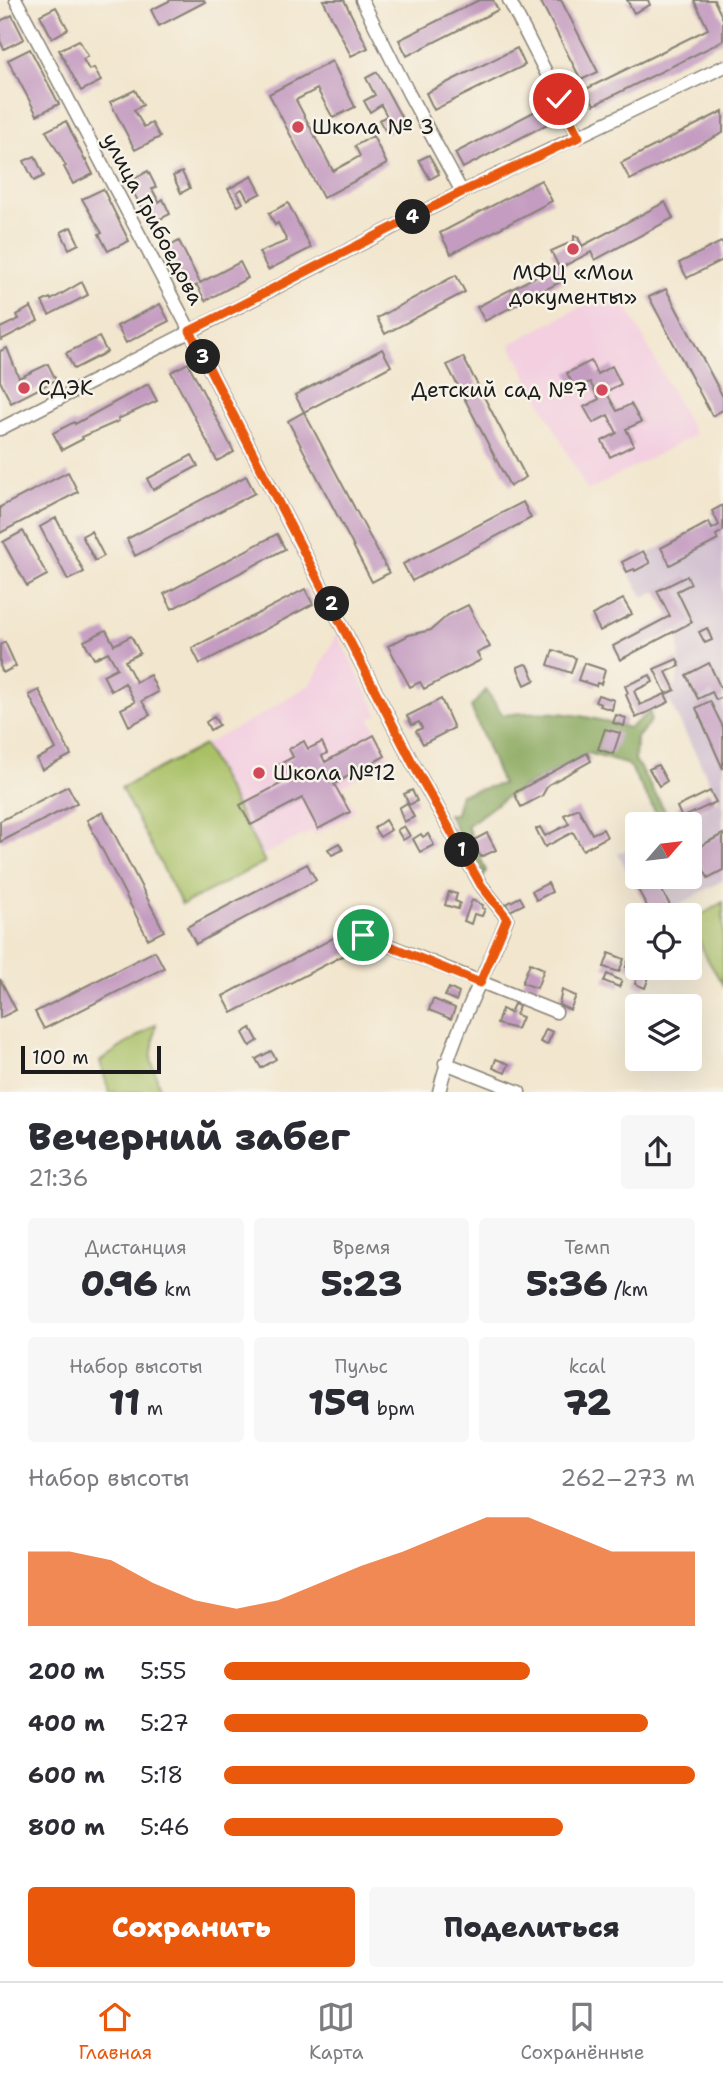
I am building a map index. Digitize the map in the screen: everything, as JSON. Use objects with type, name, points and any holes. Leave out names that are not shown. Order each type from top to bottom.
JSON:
[{"type":"street","name":"улица Грибоедова","points":[[16,0],[412,762],[481,885],[507,918],[445,1063],[439,1092]]},
{"type":"street","points":[[362,0],[462,192]]},
{"type":"street","points":[[509,0],[579,137]]},
{"type":"street","points":[[0,429],[462,192],[723,67]]},
{"type":"street","points":[[363,935],[556,1012]]},
{"type":"street","points":[[445,1063],[519,1092]]},
{"type":"shaded area","name":"Детский сад №7","points":[[617,288],[695,435],[587,491],[510,344]]},
{"type":"shaded area","points":[[723,505],[723,880],[682,903],[645,903],[638,889],[702,889],[702,812],[698,812],[719,801],[666,694],[675,690],[680,666],[678,630],[658,591],[644,598],[622,562],[643,551],[646,555],[715,518],[712,511]]},
{"type":"shaded area","name":"Школа №12","points":[[337,634],[378,714],[370,719],[392,761],[342,786],[355,810],[350,815],[315,835],[312,831],[262,856],[265,862],[182,905],[121,788],[261,715],[311,684]]},
{"type":"shaded area","points":[[625,850],[625,867],[618,854]]},
{"type":"green space","points":[[486,690],[503,715],[567,714],[629,728],[650,712],[651,721],[636,739],[635,760],[666,812],[655,812],[629,765],[588,753],[506,797],[467,826],[486,871],[483,878],[448,814],[456,814],[460,794],[502,784],[471,707]]},
{"type":"green space","points":[[204,745],[265,862],[182,905],[121,788]]},
{"type":"green space","points":[[723,902],[723,984],[702,947],[702,914]]},
{"type":"green space","points":[[156,1024],[151,1059],[161,1092],[109,1092],[100,1061]]},
{"type":"building","points":[[171,0],[205,2],[159,26],[151,10]]},
{"type":"building","points":[[323,0],[344,0],[368,48],[351,56]]},
{"type":"building","points":[[479,0],[493,0],[498,10],[407,56],[399,40]]},
{"type":"building","points":[[540,0],[561,0],[598,72],[581,80]]},
{"type":"building","points":[[627,0],[648,0],[650,5],[634,13]]},
{"type":"building","points":[[694,0],[714,0],[723,19],[723,41],[594,105],[586,89],[708,29]]},
{"type":"building","points":[[56,7],[68,29],[52,38],[40,15]]},
{"type":"building","points":[[12,15],[24,39],[4,49],[0,41],[0,21]]},
{"type":"building","points":[[79,40],[88,56],[83,59],[89,70],[94,68],[101,81],[81,91],[59,50]]},
{"type":"building","points":[[517,48],[525,65],[434,110],[426,93]]},
{"type":"building","points":[[30,49],[59,104],[37,115],[8,60]]},
{"type":"building","name":"Школа № 3","points":[[332,61],[355,107],[333,118],[317,89],[296,100],[333,171],[360,156],[355,146],[373,136],[387,164],[323,198],[269,94]]},
{"type":"building","points":[[377,72],[405,124],[387,134],[379,120],[387,116],[381,105],[370,112],[364,101],[375,95],[366,78]]},
{"type":"building","points":[[135,90],[143,105],[134,110],[144,127],[152,123],[160,137],[135,150],[110,102]]},
{"type":"building","points":[[545,106],[553,121],[463,168],[455,153]]},
{"type":"building","points":[[723,111],[723,133],[630,180],[621,163]]},
{"type":"building","points":[[66,121],[93,174],[73,184],[46,131]]},
{"type":"building","points":[[429,155],[439,174],[430,179],[419,160]]},
{"type":"building","points":[[35,156],[44,176],[34,181],[24,161]]},
{"type":"building","points":[[148,171],[156,187],[152,189],[159,202],[163,199],[170,214],[150,224],[128,182]]},
{"type":"building","points":[[182,172],[190,188],[181,193],[173,176]]},
{"type":"building","points":[[252,176],[261,193],[248,200],[242,189],[237,192],[243,203],[238,206],[228,189]]},
{"type":"building","points":[[541,180],[552,201],[451,254],[440,233]]},
{"type":"building","points":[[103,189],[129,241],[108,251],[99,234],[102,233],[82,199]]},
{"type":"building","points":[[665,202],[673,218],[595,260],[591,252],[560,268],[566,279],[485,321],[477,307],[558,265],[551,251],[574,241],[574,236],[578,237],[582,246]]},
{"type":"building","points":[[288,203],[311,248],[268,270],[259,252],[287,241],[278,223],[275,225],[269,213]]},
{"type":"building","points":[[71,227],[79,244],[69,249],[61,232]]},
{"type":"building","points":[[179,241],[200,283],[240,262],[248,278],[205,301],[197,285],[186,291],[164,249]]},
{"type":"building","points":[[723,241],[723,260],[687,278],[679,263]]},
{"type":"building","points":[[456,275],[465,292],[385,334],[377,318]]},
{"type":"building","points":[[82,282],[88,295],[49,315],[42,302],[50,298],[51,300]]},
{"type":"building","points":[[666,289],[723,397],[723,410],[712,416],[649,297]]},
{"type":"building","points":[[160,304],[169,321],[126,343],[117,326]]},
{"type":"building","points":[[31,307],[38,321],[1,340],[0,328],[19,319],[17,315]]},
{"type":"building","points":[[99,337],[107,352],[74,369],[66,353]]},
{"type":"building","points":[[7,348],[19,378],[48,364],[56,380],[11,403],[0,381],[0,351]]},
{"type":"building","points":[[382,349],[391,366],[304,412],[295,395]]},
{"type":"building","points":[[463,357],[526,477],[510,486],[447,365]]},
{"type":"building","points":[[591,361],[597,374],[612,366],[621,384],[606,392],[617,411],[631,404],[641,422],[626,429],[634,445],[610,457],[602,441],[617,433],[608,415],[593,423],[584,407],[599,399],[590,382],[575,389],[567,373]]},
{"type":"building","points":[[188,363],[234,452],[217,461],[171,372]]},
{"type":"building","points":[[148,384],[157,401],[82,437],[83,439],[62,450],[53,433]]},
{"type":"building","points":[[304,412],[389,573],[372,582],[288,421]]},
{"type":"building","points":[[192,455],[198,466],[153,490],[147,479]]},
{"type":"building","points":[[68,472],[78,492],[0,533],[0,507]]},
{"type":"building","points":[[246,476],[255,493],[135,556],[127,539]]},
{"type":"building","points":[[523,502],[531,518],[412,581],[403,564]]},
{"type":"building","points":[[723,505],[723,531],[716,535],[718,540],[670,565],[661,548],[709,522],[712,529],[719,525],[712,511]]},
{"type":"building","points":[[56,518],[84,572],[68,580],[40,527]]},
{"type":"building","points":[[23,531],[47,575],[27,586],[3,542]]},
{"type":"building","points":[[91,531],[104,556],[95,561],[82,536]]},
{"type":"building","points":[[277,534],[285,549],[172,609],[164,594]]},
{"type":"building","points":[[643,551],[650,563],[627,572],[622,562]]},
{"type":"building","points":[[687,576],[691,584],[677,591],[692,622],[620,660],[613,646],[670,616],[657,591]]},
{"type":"building","points":[[305,589],[313,604],[200,664],[192,648]]},
{"type":"building","points":[[623,599],[632,614],[600,631],[592,615]]},
{"type":"building","points":[[468,605],[490,647],[477,653],[481,660],[424,689],[420,682],[410,687],[388,646],[409,635],[431,630],[448,615]]},
{"type":"building","points":[[707,628],[712,640],[705,643],[699,632]]},
{"type":"building","points":[[106,630],[114,645],[131,636],[140,653],[125,661],[136,682],[150,675],[158,692],[142,701],[150,715],[129,726],[121,709],[135,702],[125,683],[111,691],[103,675],[117,668],[108,652],[94,659],[84,641]]},
{"type":"building","points":[[5,642],[16,666],[3,673],[0,666],[0,645]]},
{"type":"building","points":[[553,650],[576,658],[571,673],[548,665]]},
{"type":"building","points":[[677,659],[680,666],[666,672],[675,690],[666,694],[654,669]]},
{"type":"building","points":[[584,663],[605,670],[601,684],[597,683],[596,686],[578,680]]},
{"type":"building","points":[[709,663],[723,693],[723,697],[716,700],[712,692],[698,699],[686,675]]},
{"type":"building","points":[[525,664],[535,680],[525,685],[518,667]]},
{"type":"building","points":[[650,675],[653,682],[634,691],[640,705],[665,694],[669,702],[636,718],[625,686]]},
{"type":"building","points":[[39,690],[71,755],[42,770],[37,759],[56,749],[29,695]]},
{"type":"building","points":[[598,695],[614,700],[612,710],[595,702]]},
{"type":"building","points":[[441,699],[454,728],[423,744],[416,731],[422,728],[419,722],[412,725],[407,716]]},
{"type":"building","points":[[710,701],[723,727],[723,769],[696,708]]},
{"type":"building","points":[[616,715],[626,718],[624,726],[613,723]]},
{"type":"building","points":[[214,717],[219,725],[210,730],[206,722]]},
{"type":"building","points":[[605,729],[620,733],[613,754],[598,749]]},
{"type":"building","points":[[374,735],[385,756],[334,784],[350,812],[318,829],[302,798],[251,825],[240,805],[286,781],[278,765],[293,757],[289,749],[304,741],[308,749],[322,742],[327,753],[322,756],[325,762]]},
{"type":"building","points":[[587,753],[591,761],[548,785],[542,796],[521,807],[514,793]]},
{"type":"building","points":[[658,765],[667,781],[659,786],[649,769]]},
{"type":"building","points":[[68,786],[77,803],[0,842],[0,821]]},
{"type":"building","points":[[412,790],[417,801],[409,805],[404,794]]},
{"type":"building","points":[[710,791],[716,802],[695,812],[679,812],[677,807]]},
{"type":"building","points":[[407,803],[414,817],[404,822],[399,808]]},
{"type":"building","points":[[578,808],[592,834],[603,829],[607,837],[583,850],[573,832],[545,847],[536,829],[540,827],[545,836],[569,824],[564,815]]},
{"type":"building","points":[[103,812],[164,931],[148,939],[87,820]]},
{"type":"building","points":[[385,820],[391,830],[380,837],[374,828]]},
{"type":"building","points":[[404,826],[410,836],[403,840],[397,830]]},
{"type":"building","points":[[487,833],[496,850],[481,857],[472,841]]},
{"type":"building","points":[[421,834],[423,837],[428,834],[434,845],[420,852],[413,839]]},
{"type":"building","points":[[723,834],[723,870],[708,878],[702,867],[702,845]]},
{"type":"building","points":[[339,843],[343,850],[332,855],[328,849]]},
{"type":"building","points":[[307,864],[316,880],[196,944],[187,927]]},
{"type":"building","points":[[548,883],[552,892],[536,900],[532,891]]},
{"type":"building","points":[[638,889],[661,889],[669,903],[645,903]]},
{"type":"building","points":[[449,892],[457,894],[455,901],[460,903],[458,909],[445,905]]},
{"type":"building","points":[[520,897],[524,904],[510,911],[506,904]]},
{"type":"building","points":[[472,900],[483,905],[482,908],[485,909],[482,916],[474,914],[471,924],[464,921]]},
{"type":"building","points":[[343,933],[352,951],[232,1013],[223,996]]},
{"type":"building","points":[[155,951],[164,968],[44,1029],[35,1012]]},
{"type":"building","points":[[609,953],[624,959],[619,972],[604,967]]},
{"type":"building","points":[[530,963],[544,969],[537,988],[522,983]]},
{"type":"building","points":[[607,974],[622,981],[619,987],[604,981]]},
{"type":"building","points":[[0,979],[16,1010],[0,1018]]},
{"type":"building","points":[[636,980],[648,980],[645,988],[635,984]]},
{"type":"building","points":[[449,988],[459,993],[456,1001],[445,996]]},
{"type":"building","points":[[562,990],[576,996],[570,1010],[559,1005]]},
{"type":"building","points":[[433,999],[455,1008],[451,1019],[429,1010]]},
{"type":"building","points":[[514,1004],[519,1006],[516,1015],[522,1017],[517,1029],[497,1024],[502,1009],[510,1013]]},
{"type":"building","points":[[251,1028],[258,1041],[250,1046],[243,1033]]},
{"type":"building","points":[[546,1029],[553,1032],[547,1045],[540,1042]]},
{"type":"building","points":[[271,1051],[276,1059],[261,1068],[256,1059]]},
{"type":"building","points":[[496,1059],[509,1064],[505,1073],[493,1068]]},
{"type":"place","name":"Школа № 3","points":[[298,127]]},
{"type":"place","name":"МФЦ «Мои документы»","points":[[573,249]]},
{"type":"place","name":"СДЭК","points":[[24,388]]},
{"type":"place","name":"Детский сад №7","points":[[602,390]]},
{"type":"place","name":"Школа №12","points":[[259,773]]},
{"type":"route","points":[[363,935],[480,983],[507,918],[481,885],[412,762],[190,331],[462,192],[579,137],[559,99]]}]
